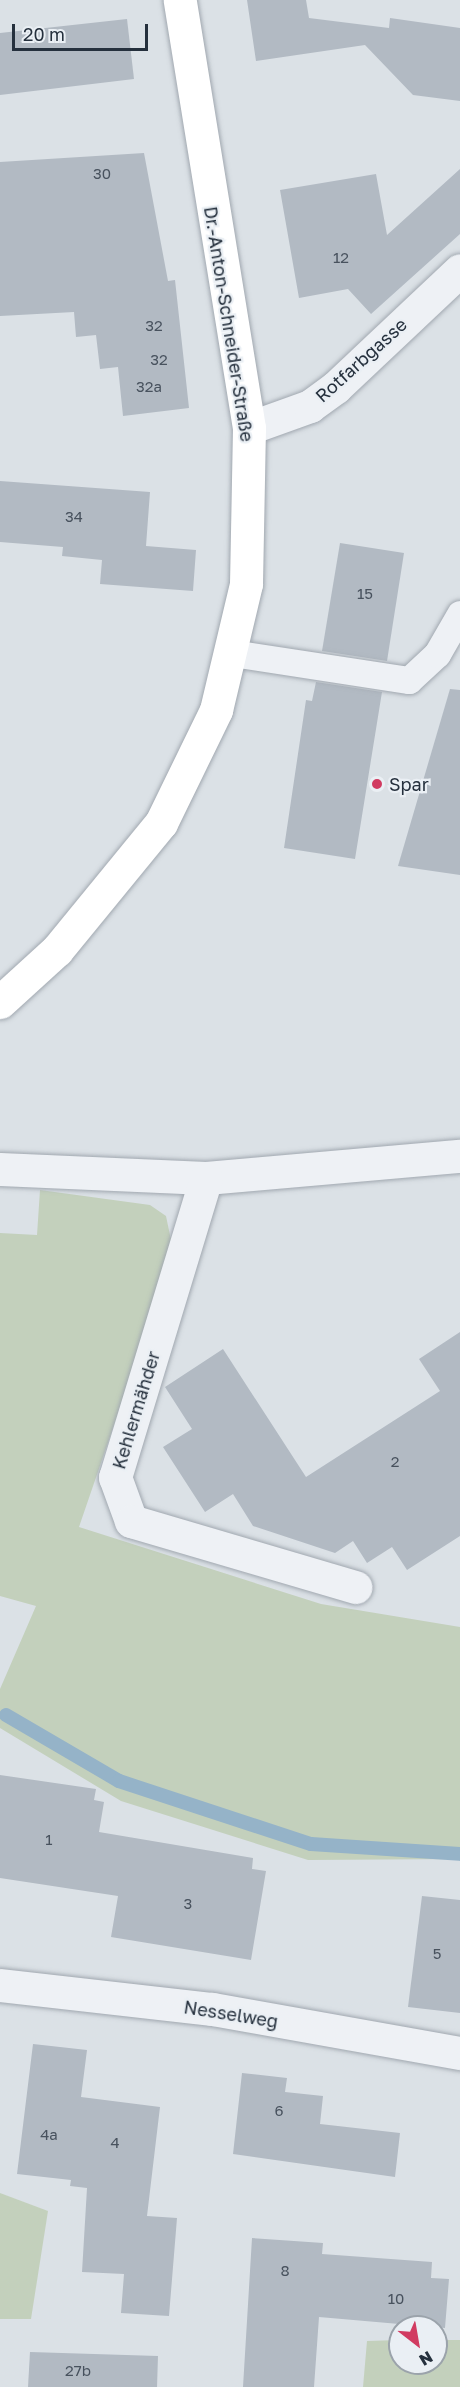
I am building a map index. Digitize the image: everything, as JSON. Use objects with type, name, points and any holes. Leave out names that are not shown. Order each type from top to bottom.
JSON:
[{"type":"main road","name":"Dr.-Anton-Schneider-Straße","points":[[0,1002],[57,950],[161,823],[216,710],[232,653],[246,584],[249,429],[180,0]]},
{"type":"street","name":"Rotfarbgasse","points":[[249,429],[310,406],[336,387],[460,270]]},
{"type":"street","points":[[0,1169],[206,1178],[460,1156]]},
{"type":"street","name":"Kehlermähder","points":[[206,1178],[116,1477],[131,1521],[355,1587]]},
{"type":"street","name":"Nesselweg","points":[[0,1985],[212,2009],[460,2053]]},
{"type":"lane","points":[[232,653],[409,680],[437,654],[460,614]]},
{"type":"green space","points":[[40,1190],[150,1205],[166,1216],[171,1240],[162,1285],[79,1527],[321,1604],[460,1627],[460,1859],[308,1860],[121,1801],[0,1728],[0,1689],[36,1606],[0,1596],[0,1233],[37,1235]]},
{"type":"green space","points":[[0,2193],[48,2211],[31,2319],[0,2319]]},
{"type":"green space","points":[[388,2340],[388,2375],[448,2375],[448,2340],[460,2340],[460,2387],[363,2387],[367,2341]]},
{"type":"building","points":[[247,0],[306,0],[309,18],[389,28],[390,18],[460,28],[460,101],[413,95],[365,45],[256,61]]},
{"type":"building","points":[[127,19],[134,79],[0,95],[0,33]]},
{"type":"building","points":[[144,153],[168,281],[175,280],[189,408],[123,416],[118,367],[100,369],[96,335],[76,337],[74,312],[0,316],[0,162]]},
{"type":"building","points":[[460,169],[460,234],[371,314],[348,289],[299,298],[280,190],[376,174],[387,235]]},
{"type":"building","points":[[0,481],[150,492],[146,546],[196,550],[193,591],[100,584],[102,560],[62,556],[63,547],[0,542]]},
{"type":"building","points":[[340,543],[404,553],[387,661],[322,651]]},
{"type":"building","points":[[316,682],[382,692],[355,859],[284,848],[306,700],[312,701]]},
{"type":"building","points":[[450,689],[460,690],[460,875],[398,866]]},
{"type":"building","points":[[460,1332],[460,1536],[407,1570],[392,1547],[367,1563],[353,1541],[335,1553],[253,1526],[233,1494],[205,1512],[163,1447],[192,1429],[165,1387],[223,1349],[306,1477],[440,1391],[419,1359]]},
{"type":"building","points":[[0,1775],[96,1789],[94,1800],[104,1802],[99,1832],[253,1858],[252,1869],[266,1871],[251,1960],[111,1937],[118,1896],[0,1878]]},
{"type":"building","points":[[422,1896],[460,1900],[460,2013],[408,2007]]},
{"type":"building","points":[[33,2044],[87,2050],[81,2097],[160,2107],[147,2216],[177,2218],[169,2316],[121,2313],[124,2274],[82,2272],[87,2188],[70,2186],[71,2180],[17,2174]]},
{"type":"building","points":[[242,2073],[287,2078],[285,2092],[323,2096],[320,2124],[400,2133],[395,2177],[233,2154]]},
{"type":"building","points":[[252,2238],[323,2243],[322,2254],[432,2262],[431,2278],[449,2279],[446,2315],[388,2315],[388,2323],[319,2317],[314,2387],[243,2387]]},
{"type":"building","points":[[30,2352],[158,2356],[157,2387],[28,2387]]},
{"type":"waterway","points":[[6,1715],[119,1781],[311,1844],[460,1854]]},
{"type":"place","name":"Spar","points":[[377,784]]}]
